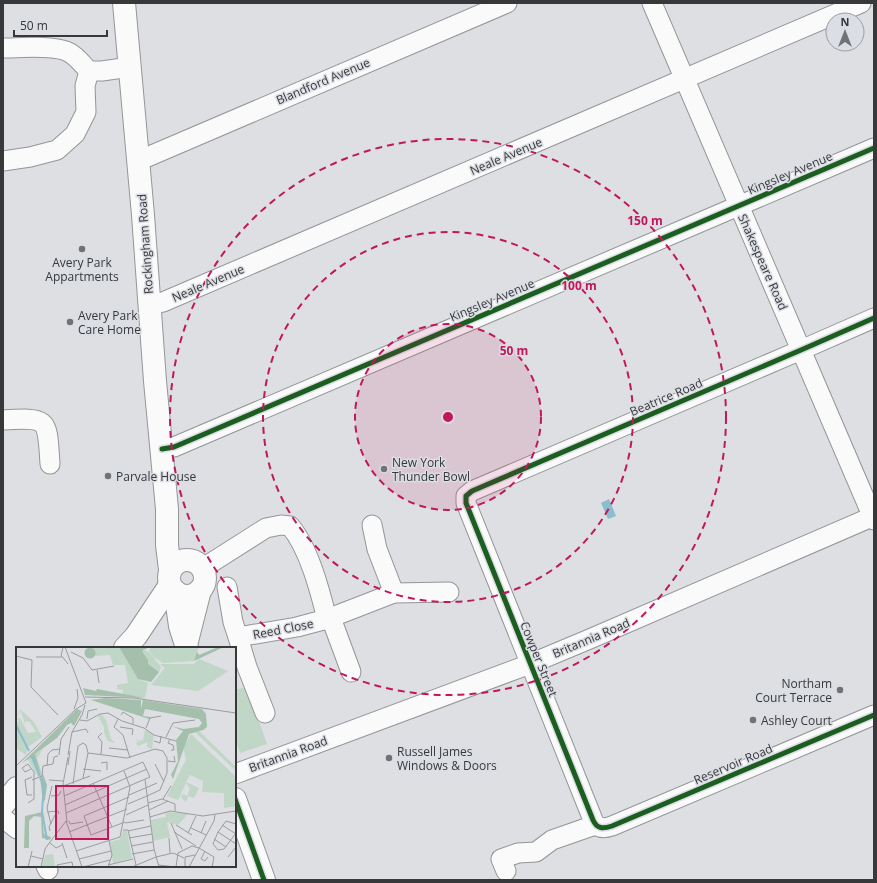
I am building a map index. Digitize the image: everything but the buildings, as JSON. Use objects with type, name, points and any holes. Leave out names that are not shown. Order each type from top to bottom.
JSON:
[{"type":"main road","name":"Rockingham Road","points":[[124,3],[167,509],[167,545],[181,589],[187,646]]},
{"type":"main road","name":"Rockingham Road","points":[[167,509],[179,543],[183,550],[199,565]]},
{"type":"main road","points":[[131,642],[181,589],[205,580],[199,565],[188,560],[175,564],[181,589]]},
{"type":"main road","points":[[3,806],[16,789]]},
{"type":"main road","points":[[236,802],[264,880]]},
{"type":"street","name":"Blandford Avenue","points":[[138,158],[145,158],[507,3]]},
{"type":"street","name":"Shakespeare Road","points":[[652,3],[873,518]]},
{"type":"street","name":"Neale Avenue","points":[[150,305],[158,304],[170,299],[861,3]]},
{"type":"street","points":[[3,48],[41,48],[66,51],[74,56],[89,71],[102,71],[130,67]]},
{"type":"street","points":[[3,161],[30,157],[56,150],[75,134],[86,112],[85,86],[89,71]]},
{"type":"street","name":"Kingsley Avenue","points":[[162,449],[182,444],[874,148]]},
{"type":"street","name":"Beatrice Road","points":[[466,496],[472,491],[874,318]]},
{"type":"street","points":[[3,420],[26,419],[37,420],[43,423],[48,432],[50,464]]},
{"type":"street","name":"Cowper Street","points":[[466,496],[466,503],[530,664],[597,826]]},
{"type":"street","name":"Britannia Road","points":[[236,774],[530,664],[873,518]]},
{"type":"street","points":[[199,565],[266,528],[281,525],[290,526],[297,534],[307,557],[319,587],[329,619],[351,672]]},
{"type":"street","points":[[372,525],[377,549],[394,593],[449,592]]},
{"type":"street","name":"Reed Close","points":[[227,587],[233,622],[247,666],[265,713]]},
{"type":"street","name":"Reed Close","points":[[238,637],[297,627],[329,619],[394,593]]},
{"type":"street","name":"Reservoir Road","points":[[502,860],[518,853],[536,852],[552,840],[597,826],[605,828],[612,826],[874,716]]},
{"type":"street","points":[[3,818],[16,828]]},
{"type":"green space","points":[[247,687],[267,744],[240,753],[236,741],[236,690]]},
{"type":"water","points":[[609,499],[616,516],[608,519],[601,503]]},
{"type":"cycle path","points":[[162,449],[174,447],[874,148]]},
{"type":"cycle path","points":[[874,318],[472,491],[466,496],[466,503],[593,820],[598,827],[606,828],[612,826],[874,715]]},
{"type":"cycle path","points":[[236,802],[264,880]]},
{"type":"place","name":"Avery Park Appartments","points":[[82,249]]},
{"type":"place","name":"Avery Park Care Home","points":[[70,322]]},
{"type":"place","name":"New York Thunder Bowl","points":[[384,469]]},
{"type":"place","name":"Parvale House","points":[[108,476]]},
{"type":"place","name":"Northam Court Terrace","points":[[840,690]]},
{"type":"place","name":"Ashley Court","points":[[753,720]]},
{"type":"place","name":"Russell James Windows & Doors","points":[[389,758]]}]
